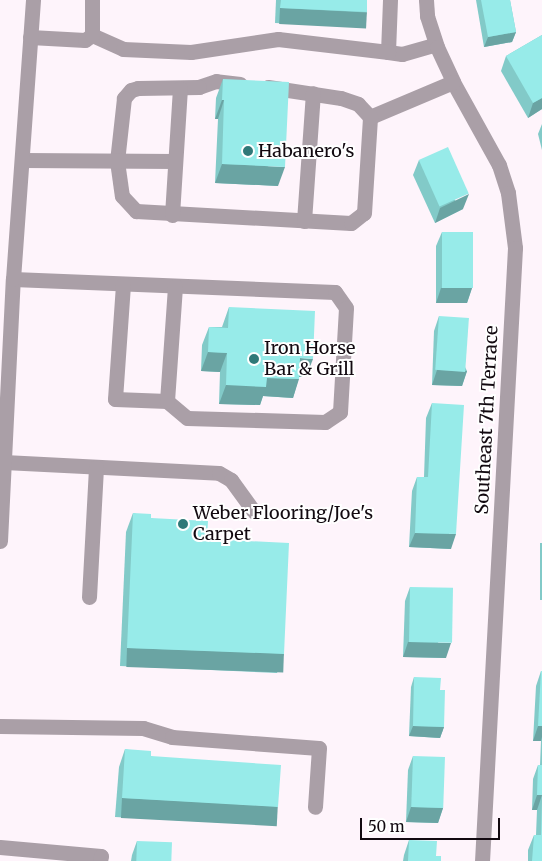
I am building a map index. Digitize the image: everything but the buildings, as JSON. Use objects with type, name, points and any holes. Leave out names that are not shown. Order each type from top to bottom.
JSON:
[{"type":"street","points":[[0,541],[14,279],[33,0]]},
{"type":"street","points":[[92,0],[92,35]]},
{"type":"street","points":[[388,52],[390,0]]},
{"type":"street","name":"Southeast 7th Terrace","points":[[426,0],[427,16],[436,44],[453,82],[499,165],[508,193],[515,248],[482,861]]},
{"type":"street","points":[[30,37],[85,40],[92,35]]},
{"type":"street","points":[[92,35],[123,49],[191,52],[278,39],[402,54],[436,44]]},
{"type":"street","points":[[216,81],[313,93],[358,104],[370,117],[364,212],[351,223],[136,211],[122,196],[118,161],[124,98],[130,90],[138,88],[198,87],[216,81]]},
{"type":"street","points":[[370,117],[453,82]]},
{"type":"street","points":[[172,214],[180,88]]},
{"type":"street","points":[[304,221],[313,93]]},
{"type":"street","points":[[23,160],[175,161]]},
{"type":"street","points":[[14,279],[335,292],[346,308],[340,412],[325,422],[187,418],[167,400],[115,399],[123,284]]},
{"type":"street","points":[[167,400],[174,286]]},
{"type":"street","points":[[4,462],[219,473],[231,480],[254,512]]},
{"type":"street","points":[[89,597],[96,467]]},
{"type":"street","points":[[0,726],[143,728],[172,737],[319,748],[315,807]]},
{"type":"street","points":[[0,847],[57,856],[101,856],[100,861]]},
{"type":"place","name":"Habanero's","points":[[248,151]]},
{"type":"place","name":"Iron Horse Bar & Grill","points":[[254,359]]},
{"type":"place","name":"Weber Flooring/Joe's Carpet","points":[[183,524]]}]
